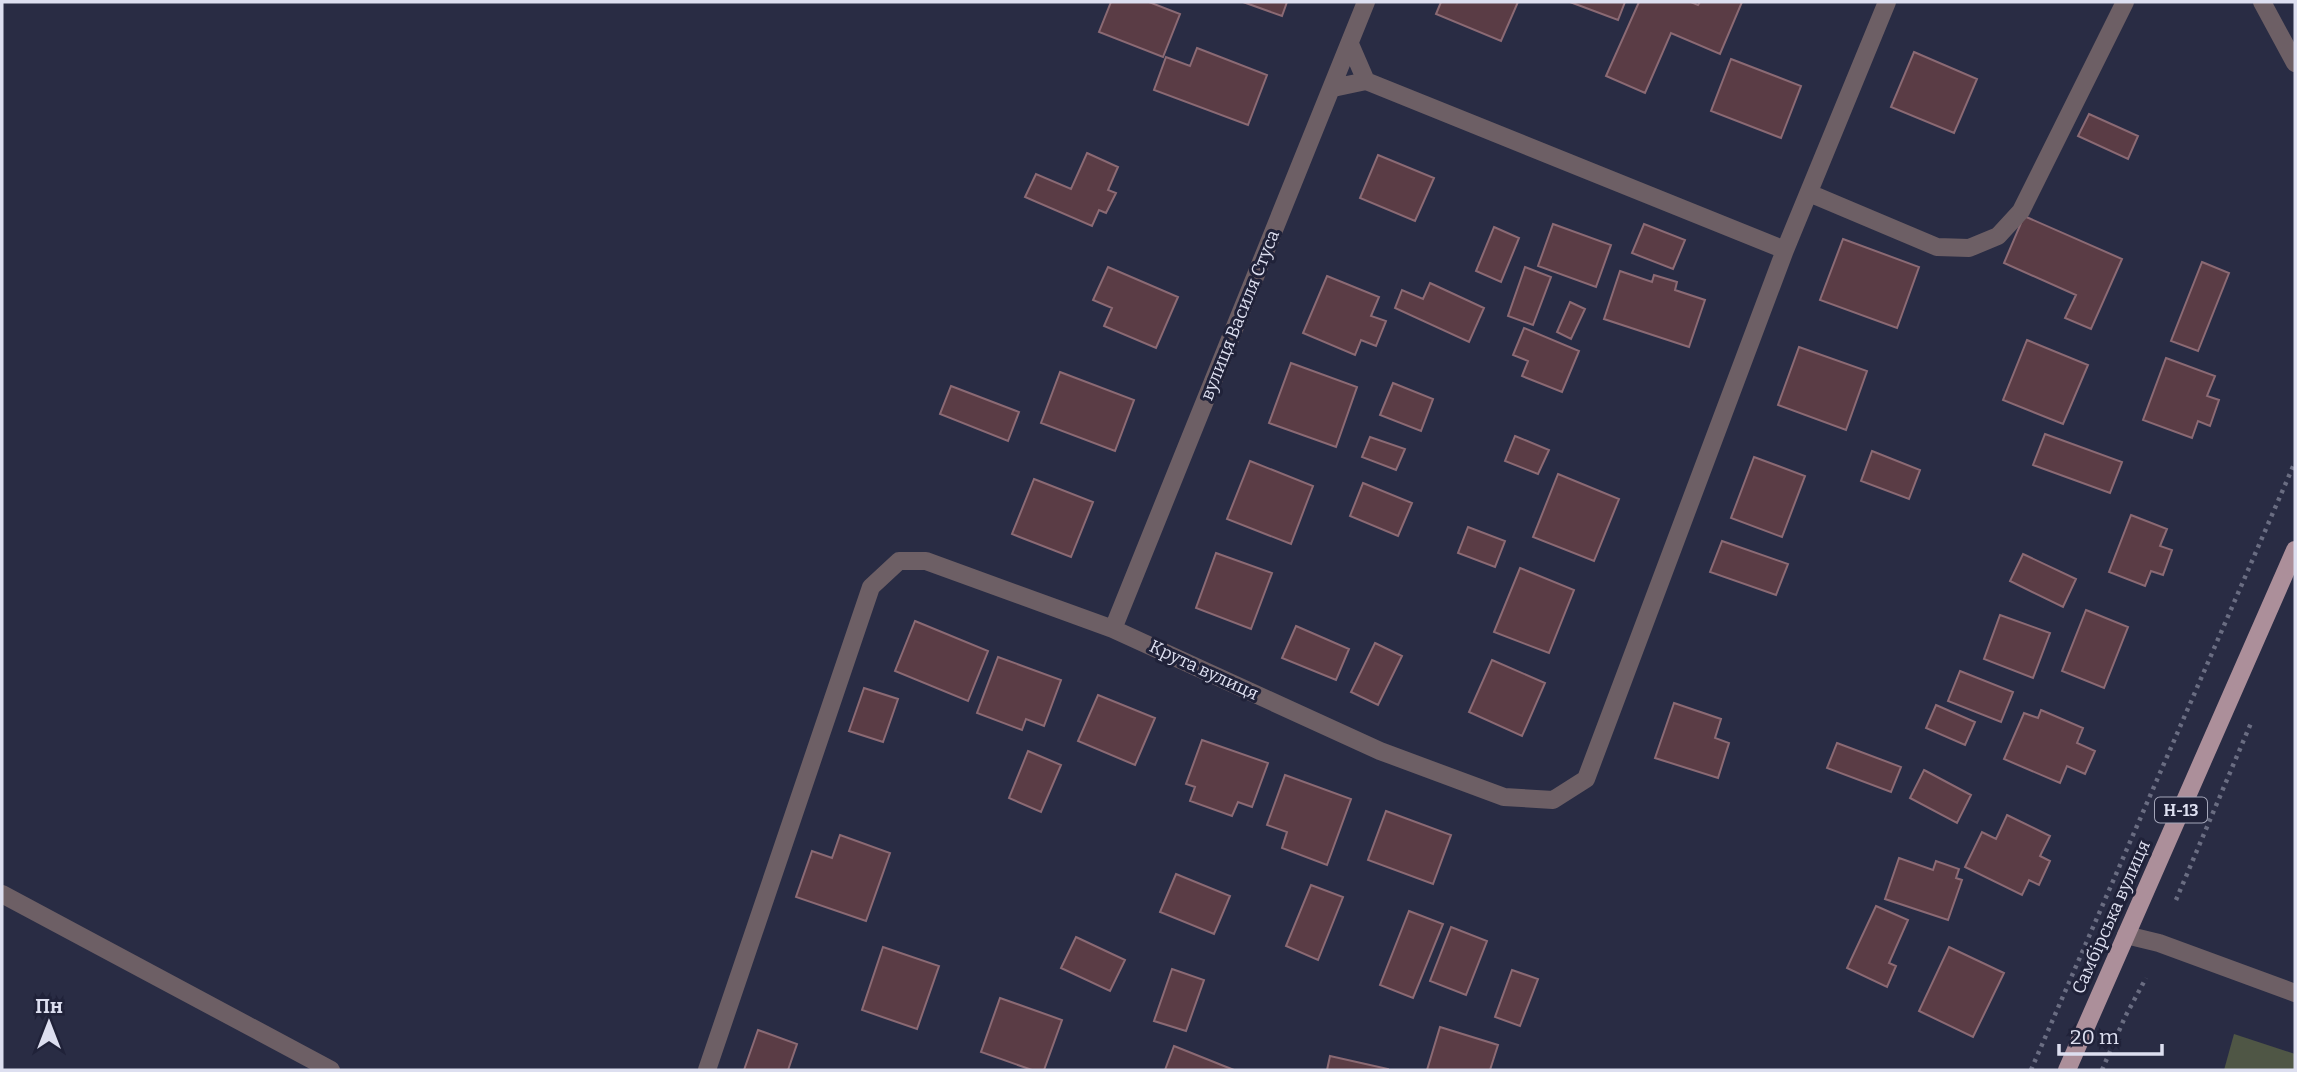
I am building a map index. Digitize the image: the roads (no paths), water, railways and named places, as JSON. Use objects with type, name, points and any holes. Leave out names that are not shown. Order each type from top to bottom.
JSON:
[{"type":"main road","name":"Самбірська вулиця","points":[[2067,1070],[2295,550]]},
{"type":"street","name":"вулиця Василя Стуса","points":[[1113,629],[1366,2]]},
{"type":"street","name":"Крута вулиця","points":[[707,1070],[871,587],[899,561],[926,561],[1113,629],[1380,751],[1504,797],[1553,800],[1586,779],[1785,250],[1887,2]]},
{"type":"street","points":[[1809,192],[1937,247],[1969,248],[1998,236],[2021,211],[2125,2]]},
{"type":"street","points":[[2262,2],[2295,63]]},
{"type":"street","points":[[1350,44],[1366,81]]},
{"type":"street","points":[[1333,88],[1366,81],[1785,250]]},
{"type":"street","points":[[2,894],[331,1070]]},
{"type":"street","points":[[2126,935],[2159,943],[2295,993]]}]
